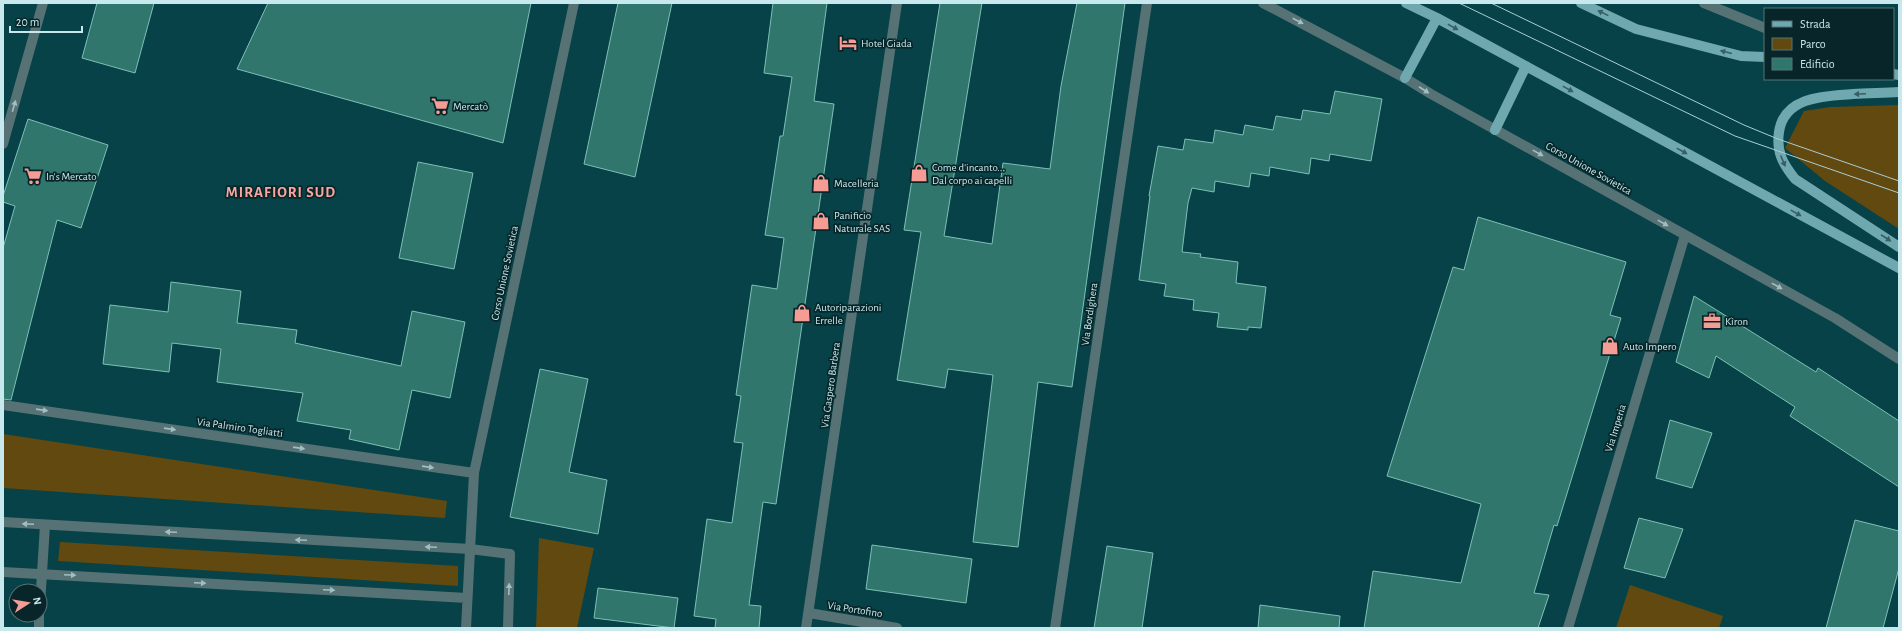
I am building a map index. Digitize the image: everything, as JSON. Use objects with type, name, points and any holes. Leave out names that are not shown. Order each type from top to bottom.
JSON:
[{"type":"main road","points":[[1406,3],[1437,18],[1899,268]]},
{"type":"main road","points":[[1581,3],[1636,29],[1740,56],[1764,57]]},
{"type":"main road","points":[[1405,78],[1437,18]]},
{"type":"main road","points":[[1495,130],[1526,66]]},
{"type":"main road","points":[[1899,92],[1819,96],[1799,102],[1785,114],[1782,120],[1778,139],[1783,165],[1795,179],[1899,247]]},
{"type":"street","points":[[3,144],[43,3]]},
{"type":"street","name":"Corso Unione Sovietica","points":[[470,549],[474,473],[574,3]]},
{"type":"street","name":"Via Gaspero Barbera","points":[[806,628],[897,3]]},
{"type":"street","name":"Via Bordighera","points":[[1055,628],[1147,3]]},
{"type":"street","name":"Corso Unione Sovietica","points":[[1263,3],[1405,78],[1495,130],[1835,318],[1899,359]]},
{"type":"street","points":[[1704,3],[1764,28]]},
{"type":"street","name":"Via Imperia","points":[[1568,628],[1685,235]]},
{"type":"street","name":"Via Palmiro Togliatti","points":[[3,405],[474,473]]},
{"type":"street","points":[[3,522],[470,549],[510,554],[508,628]]},
{"type":"street","points":[[41,583],[46,525]]},
{"type":"street","points":[[466,628],[470,549]]},
{"type":"street","points":[[3,572],[467,598]]},
{"type":"street","name":"Via Portofino","points":[[809,613],[897,628]]},
{"type":"green space","points":[[1899,105],[1899,229],[1825,181],[1785,148],[1804,111],[1830,107]]},
{"type":"green space","points":[[3,434],[447,501],[445,518],[3,488]]},
{"type":"green space","points":[[539,538],[594,548],[577,628],[536,628]]},
{"type":"green space","points":[[60,542],[458,566],[458,586],[58,561]]},
{"type":"green space","points":[[1630,585],[1723,616],[1719,628],[1616,628]]},
{"type":"building","points":[[97,3],[154,3],[135,73],[82,58]]},
{"type":"building","name":"Mercatò","points":[[268,3],[531,3],[503,143],[237,69]]},
{"type":"building","points":[[618,3],[672,3],[635,177],[584,164]]},
{"type":"building","points":[[773,3],[827,3],[814,101],[834,104],[776,504],[763,502],[749,605],[761,606],[759,628],[715,628],[716,619],[694,616],[707,519],[732,523],[743,443],[734,442],[741,396],[736,395],[752,285],[777,289],[784,238],[765,235],[780,136],[783,136],[792,77],[764,73]]},
{"type":"building","points":[[940,3],[982,3],[944,236],[992,244],[1003,163],[1050,169],[1061,86],[1077,3],[1125,3],[1072,387],[1038,382],[1018,547],[973,542],[993,375],[948,369],[945,388],[897,380],[921,232],[904,230]]},
{"type":"building","points":[[1335,91],[1382,99],[1371,161],[1330,154],[1329,161],[1311,158],[1309,174],[1270,167],[1269,176],[1251,173],[1249,187],[1215,181],[1214,192],[1192,188],[1188,203],[1182,252],[1201,254],[1200,257],[1238,262],[1236,283],[1266,287],[1261,328],[1248,327],[1248,330],[1217,327],[1219,313],[1193,310],[1194,300],[1164,296],[1166,284],[1139,280],[1149,196],[1158,146],[1183,150],[1185,139],[1213,143],[1215,130],[1243,135],[1245,125],[1273,130],[1276,116],[1301,120],[1303,110],[1330,114]]},
{"type":"building","points":[[28,119],[108,145],[81,228],[57,220],[11,400],[3,399],[3,248],[15,206],[3,202],[3,196]]},
{"type":"building","points":[[418,162],[473,173],[454,269],[399,258]]},
{"type":"building","points":[[1478,217],[1626,262],[1610,315],[1621,318],[1557,526],[1554,525],[1534,593],[1549,595],[1538,628],[1364,628],[1373,571],[1461,583],[1481,504],[1387,476],[1453,267],[1464,270]]},
{"type":"building","points":[[171,282],[241,291],[237,323],[297,330],[295,343],[401,366],[412,311],[465,322],[450,398],[412,390],[399,450],[349,439],[351,430],[297,421],[303,393],[217,382],[221,349],[172,343],[169,372],[103,364],[110,305],[168,312]]},
{"type":"building","points":[[1694,296],[1816,372],[1818,368],[1899,421],[1899,487],[1790,416],[1795,407],[1716,356],[1709,378],[1676,362]]},
{"type":"building","points":[[540,369],[588,379],[569,472],[607,480],[598,534],[510,517]]},
{"type":"building","points":[[1670,420],[1712,433],[1692,488],[1656,478]]},
{"type":"building","points":[[1639,518],[1683,529],[1665,578],[1624,568]]},
{"type":"building","points":[[1855,520],[1899,531],[1899,568],[1883,628],[1826,628]]},
{"type":"building","points":[[872,545],[972,559],[966,603],[866,589]]},
{"type":"building","points":[[1107,546],[1153,553],[1142,628],[1094,628]]},
{"type":"building","points":[[598,588],[678,598],[674,628],[594,618]]},
{"type":"building","points":[[1260,605],[1340,616],[1339,628],[1258,628]]},
{"type":"tram line","points":[[1459,3],[1735,136],[1899,193]]},
{"type":"tram line","points":[[1491,3],[1744,125],[1778,139],[1899,181]]},
{"type":"place","name":"Hotel Giada","points":[[848,43]]},
{"type":"place","name":"Mercatò","points":[[440,106]]},
{"type":"place","name":"Come d'incanto... Dal corpo ai capelli","points":[[919,173]]},
{"type":"place","name":"In's Mercato","points":[[33,176]]},
{"type":"place","name":"Macelleria","points":[[821,183]]},
{"type":"place","name":"Panificio Naturale SAS","points":[[821,221]]},
{"type":"place","name":"Autoriparazioni Errelle","points":[[802,313]]},
{"type":"place","name":"Kìron","points":[[1712,321]]},
{"type":"place","name":"Auto Impero","points":[[1610,346]]},
{"type":"district","name":"MIRAFIORI SUD","points":[[281,192]]}]
